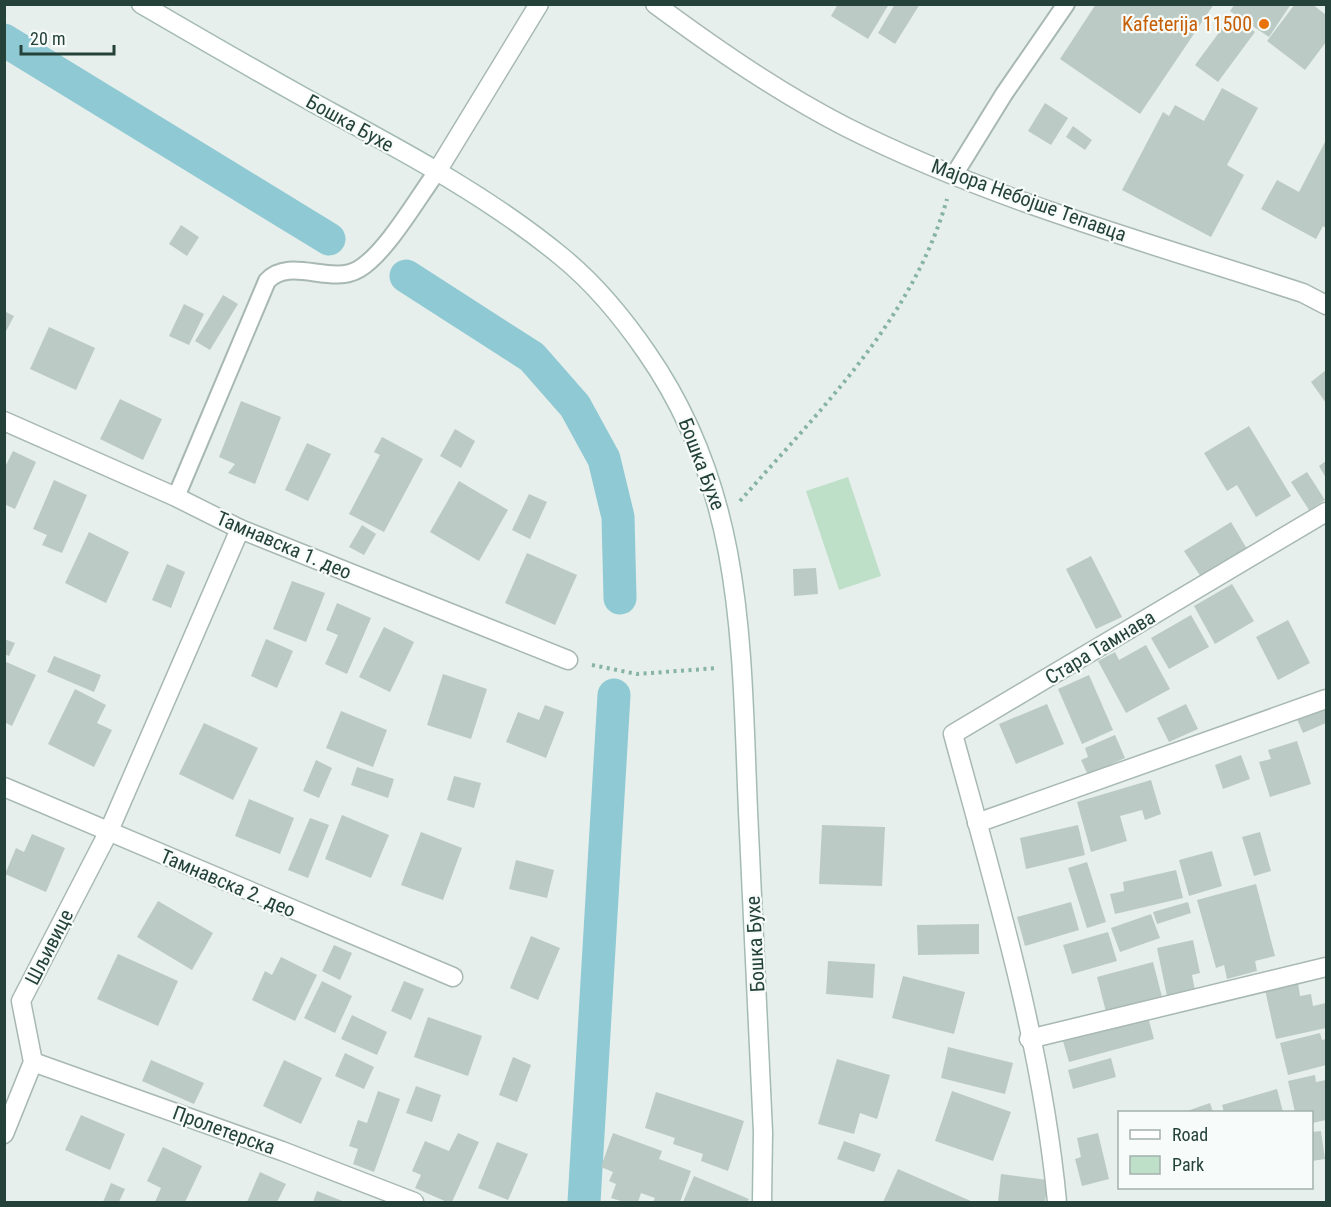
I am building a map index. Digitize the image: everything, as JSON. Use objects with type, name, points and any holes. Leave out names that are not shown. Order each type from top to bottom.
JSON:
[{"type":"street","name":"Бошка Бухе","points":[[141,4],[387,142],[485,201],[562,257],[599,293],[632,331],[666,380],[692,430],[708,469],[723,521],[741,665],[764,1132],[762,1203]]},
{"type":"street","points":[[436,173],[539,4]]},
{"type":"street","name":"Мајора Небојше Тепавца","points":[[655,4],[725,56],[784,93],[847,127],[954,175],[989,190],[1303,293],[1326,305]]},
{"type":"street","name":"Тамнавска 1. део","points":[[4,421],[176,497],[240,529],[568,660]]},
{"type":"street","name":"Стара Тамнава","points":[[1057,1203],[1042,1097],[1006,930],[953,734],[1326,512]]},
{"type":"street","name":"Шљивице","points":[[33,1062],[13,1000],[108,833],[240,529]]},
{"type":"street","points":[[977,824],[1326,699]]},
{"type":"street","name":"Тамнавска 2. део","points":[[4,787],[108,833],[453,977]]},
{"type":"street","points":[[1029,1039],[1326,967]]},
{"type":"street","points":[[4,1134],[33,1062]]},
{"type":"street","name":"Пролетерска","points":[[33,1062],[282,1151],[414,1203]]},
{"type":"lane","points":[[954,175],[1004,94],[1066,4]]},
{"type":"lane","points":[[176,497],[267,281],[272,276],[285,271],[339,275],[359,269],[378,253],[436,173]]},
{"type":"path","points":[[723,521],[833,398],[880,333],[916,278],[937,234],[954,175]]},
{"type":"path","points":[[568,660],[637,674],[741,665]]},
{"type":"green space","points":[[848,477],[881,576],[839,590],[806,491]]},
{"type":"building","points":[[838,4],[889,4],[868,39],[831,16]]},
{"type":"building","points":[[895,4],[920,4],[895,44],[878,33]]},
{"type":"building","points":[[1096,4],[1214,4],[1140,114],[1060,59]]},
{"type":"building","name":"Kafeterija 11500","points":[[1235,4],[1291,4],[1269,37],[1230,11]]},
{"type":"building","points":[[1295,4],[1312,4],[1326,15],[1326,42],[1305,70],[1267,41]]},
{"type":"building","points":[[1232,15],[1255,32],[1218,82],[1195,65]]},
{"type":"building","points":[[1222,88],[1258,108],[1227,165],[1244,175],[1211,237],[1122,190],[1163,112],[1169,116],[1175,105],[1204,121]]},
{"type":"building","points":[[1045,103],[1068,118],[1051,145],[1028,131]]},
{"type":"building","points":[[1073,126],[1092,140],[1085,150],[1066,137]]},
{"type":"building","points":[[1326,140],[1326,228],[1323,226],[1316,239],[1261,209],[1277,180],[1299,192]]},
{"type":"building","points":[[181,225],[199,237],[187,256],[169,244]]},
{"type":"building","points":[[223,295],[238,304],[210,350],[195,341]]},
{"type":"building","points":[[184,304],[204,314],[189,345],[169,336]]},
{"type":"building","points":[[4,311],[14,316],[4,335]]},
{"type":"building","points":[[49,327],[95,348],[76,390],[30,369]]},
{"type":"building","points":[[1326,370],[1326,403],[1311,382]]},
{"type":"building","points":[[120,399],[162,419],[143,460],[100,439]]},
{"type":"building","points":[[241,401],[281,417],[255,484],[228,473],[235,464],[219,457]]},
{"type":"building","points":[[1249,426],[1291,496],[1256,517],[1237,485],[1227,491],[1204,453]]},
{"type":"building","points":[[455,429],[475,441],[461,468],[440,456]]},
{"type":"building","points":[[382,437],[423,459],[384,532],[349,514],[380,455],[374,452]]},
{"type":"building","points":[[307,443],[331,454],[308,501],[285,490]]},
{"type":"building","points":[[13,451],[36,462],[15,509],[4,504],[4,469]]},
{"type":"building","points":[[1326,461],[1326,478],[1319,466]]},
{"type":"building","points":[[1307,472],[1325,500],[1309,510],[1291,482]]},
{"type":"building","points":[[54,480],[87,495],[62,553],[42,545],[47,535],[33,529]]},
{"type":"building","points":[[459,481],[508,510],[479,561],[430,532]]},
{"type":"building","points":[[529,494],[547,502],[530,539],[512,530]]},
{"type":"building","points":[[1231,522],[1247,549],[1201,577],[1184,551]]},
{"type":"building","points":[[362,525],[376,534],[364,555],[349,547]]},
{"type":"building","points":[[89,532],[129,552],[106,603],[65,583]]},
{"type":"building","points":[[527,553],[577,575],[555,625],[505,603]]},
{"type":"building","points":[[1091,556],[1122,617],[1096,629],[1066,569]]},
{"type":"building","points":[[167,564],[185,572],[171,608],[152,600]]},
{"type":"building","points":[[816,568],[818,594],[794,596],[793,569]]},
{"type":"building","points":[[292,581],[325,593],[306,642],[273,629]]},
{"type":"building","points":[[1232,584],[1254,621],[1215,644],[1194,606]]},
{"type":"building","points":[[337,603],[371,618],[347,674],[325,664],[338,635],[326,630]]},
{"type":"building","points":[[1191,615],[1209,647],[1169,669],[1151,638]]},
{"type":"building","points":[[1288,620],[1310,663],[1278,680],[1256,637]]},
{"type":"building","points":[[384,627],[414,642],[390,692],[359,677]]},
{"type":"building","points":[[4,639],[15,643],[9,656],[4,654]]},
{"type":"building","points":[[266,639],[293,651],[277,688],[251,676]]},
{"type":"building","points":[[1146,645],[1170,689],[1126,713],[1098,661],[1115,652],[1119,660]]},
{"type":"building","points":[[54,656],[101,675],[94,692],[47,672]]},
{"type":"building","points":[[4,661],[36,675],[12,726],[4,722]]},
{"type":"building","points":[[443,674],[487,689],[471,739],[427,725]]},
{"type":"building","points":[[1089,675],[1113,730],[1082,744],[1058,689]]},
{"type":"building","points":[[75,689],[106,705],[97,723],[112,730],[94,767],[48,744]]},
{"type":"building","points":[[1047,704],[1064,744],[1016,764],[999,724]]},
{"type":"building","points":[[1186,704],[1198,729],[1169,742],[1157,718]]},
{"type":"building","points":[[545,705],[564,712],[546,758],[506,742],[518,712],[539,720]]},
{"type":"building","points":[[1326,707],[1326,723],[1303,733],[1297,719]]},
{"type":"building","points":[[341,711],[387,730],[373,767],[326,748]]},
{"type":"building","points":[[204,723],[258,748],[233,800],[179,774]]},
{"type":"building","points":[[1115,735],[1125,758],[1088,775],[1081,760],[1088,757],[1085,748]]},
{"type":"building","points":[[1297,741],[1311,784],[1270,797],[1259,762],[1271,759],[1268,750]]},
{"type":"building","points":[[1241,755],[1250,779],[1223,789],[1215,765]]},
{"type":"building","points":[[316,760],[332,768],[319,798],[303,791]]},
{"type":"building","points":[[357,767],[394,779],[388,798],[351,785]]},
{"type":"building","points":[[454,776],[481,783],[474,808],[447,800]]},
{"type":"building","points":[[1151,780],[1161,814],[1145,820],[1142,810],[1120,816],[1127,841],[1091,852],[1077,802]]},
{"type":"building","points":[[249,799],[294,818],[280,854],[235,836]]},
{"type":"building","points":[[342,815],[389,835],[371,878],[325,859]]},
{"type":"building","points":[[310,818],[329,825],[308,878],[288,870]]},
{"type":"building","points":[[822,825],[885,827],[882,886],[819,884]]},
{"type":"building","points":[[1078,825],[1085,855],[1026,869],[1020,838]]},
{"type":"building","points":[[421,832],[462,848],[443,900],[401,885]]},
{"type":"building","points":[[1260,832],[1271,871],[1254,876],[1242,837]]},
{"type":"building","points":[[32,834],[65,848],[46,892],[5,874],[16,848],[24,852]]},
{"type":"building","points":[[1212,851],[1222,886],[1189,896],[1179,860]]},
{"type":"building","points":[[516,860],[554,870],[547,898],[509,889]]},
{"type":"building","points":[[1087,862],[1106,922],[1087,928],[1068,868]]},
{"type":"building","points":[[1176,870],[1183,898],[1115,914],[1110,894],[1124,891],[1123,882]]},
{"type":"building","points":[[1256,884],[1275,956],[1255,961],[1257,971],[1227,979],[1224,965],[1216,968],[1197,900]]},
{"type":"building","points":[[158,901],[213,933],[192,970],[137,937]]},
{"type":"building","points":[[1071,902],[1079,930],[1025,946],[1017,917]]},
{"type":"building","points":[[1188,902],[1191,913],[1157,924],[1153,912]]},
{"type":"building","points":[[1151,914],[1160,938],[1120,952],[1111,928]]},
{"type":"building","points":[[979,924],[979,954],[918,955],[917,925]]},
{"type":"building","points":[[1108,932],[1117,961],[1072,974],[1063,945]]},
{"type":"building","points":[[531,936],[560,948],[538,1000],[510,988]]},
{"type":"building","points":[[1193,940],[1200,973],[1192,975],[1195,990],[1167,996],[1157,948]]},
{"type":"building","points":[[334,945],[352,953],[340,980],[322,971]]},
{"type":"building","points":[[118,954],[178,981],[158,1026],[97,999]]},
{"type":"building","points":[[281,957],[317,975],[295,1021],[252,1000],[265,971],[272,975]]},
{"type":"building","points":[[828,961],[875,964],[873,998],[826,994]]},
{"type":"building","points":[[1153,962],[1162,997],[1106,1012],[1097,977]]},
{"type":"building","points":[[903,976],[965,992],[954,1034],[892,1018]]},
{"type":"building","points":[[322,981],[352,996],[335,1033],[304,1018]]},
{"type":"building","points":[[404,981],[424,989],[411,1020],[391,1011]]},
{"type":"building","points":[[1298,983],[1300,996],[1311,994],[1313,1006],[1326,1003],[1326,1028],[1276,1039],[1265,990]]},
{"type":"building","points":[[352,1015],[387,1032],[377,1055],[341,1039]]},
{"type":"building","points":[[428,1017],[482,1036],[468,1076],[414,1057]]},
{"type":"building","points":[[1148,1017],[1154,1039],[1069,1062],[1063,1041]]},
{"type":"building","points":[[1320,1033],[1322,1040],[1326,1039],[1326,1065],[1288,1075],[1280,1043]]},
{"type":"building","points":[[948,1047],[1013,1063],[1005,1094],[941,1078]]},
{"type":"building","points":[[345,1053],[374,1067],[364,1089],[335,1076]]},
{"type":"building","points":[[513,1057],[531,1065],[517,1102],[499,1095]]},
{"type":"building","points":[[1111,1058],[1116,1077],[1073,1089],[1068,1070]]},
{"type":"building","points":[[837,1059],[890,1075],[877,1119],[860,1113],[854,1134],[818,1124]]},
{"type":"building","points":[[151,1060],[204,1083],[194,1104],[142,1081]]},
{"type":"building","points":[[284,1060],[322,1078],[301,1124],[263,1106]]},
{"type":"building","points":[[1315,1075],[1316,1082],[1326,1080],[1326,1120],[1313,1123],[1313,1111],[1295,1111],[1288,1081]]},
{"type":"building","points":[[416,1086],[441,1095],[432,1122],[406,1113]]},
{"type":"building","points":[[1277,1089],[1283,1111],[1224,1111],[1222,1105]]},
{"type":"building","points":[[378,1091],[400,1099],[374,1172],[353,1164],[358,1149],[349,1146],[358,1120],[367,1123]]},
{"type":"building","points":[[952,1091],[1011,1112],[993,1161],[935,1141]]},
{"type":"building","points":[[656,1092],[744,1121],[728,1171],[701,1161],[703,1154],[673,1144],[675,1138],[645,1128]]},
{"type":"building","points":[[1210,1103],[1213,1111],[1187,1111]]},
{"type":"building","points":[[81,1115],[125,1134],[110,1170],[65,1150]]},
{"type":"building","points":[[1321,1131],[1325,1159],[1313,1161],[1313,1132]]},
{"type":"building","points":[[458,1133],[479,1142],[452,1202],[447,1202],[415,1188],[421,1175],[412,1171],[425,1141],[449,1151]]},
{"type":"building","points":[[613,1133],[662,1151],[659,1159],[691,1171],[680,1202],[653,1202],[655,1198],[641,1193],[638,1202],[624,1202],[611,1198],[616,1184],[609,1181],[613,1172],[601,1167]]},
{"type":"building","points":[[1098,1133],[1109,1179],[1082,1186],[1075,1159],[1081,1157],[1077,1138]]},
{"type":"building","points":[[844,1141],[881,1154],[874,1172],[837,1159]]},
{"type":"building","points":[[497,1142],[528,1154],[508,1200],[478,1188]]},
{"type":"building","points":[[163,1147],[202,1166],[185,1202],[155,1202],[161,1188],[147,1181]]},
{"type":"building","points":[[898,1169],[973,1202],[883,1202]]},
{"type":"building","points":[[260,1172],[286,1184],[277,1202],[247,1202]]},
{"type":"building","points":[[1001,1174],[1048,1180],[1045,1202],[998,1202]]},
{"type":"building","points":[[694,1176],[749,1199],[747,1202],[683,1202]]},
{"type":"building","points":[[111,1183],[125,1189],[119,1202],[103,1202]]},
{"type":"building","points":[[317,1191],[345,1202],[313,1202]]},
{"type":"waterway","points":[[4,40],[329,239]]},
{"type":"waterway","points":[[406,276],[532,357],[575,406],[604,459],[618,517],[620,598]]},
{"type":"waterway","points":[[584,1202],[614,695]]},
{"type":"place","name":"Kafeterija 11500","points":[[1264,24]]}]
